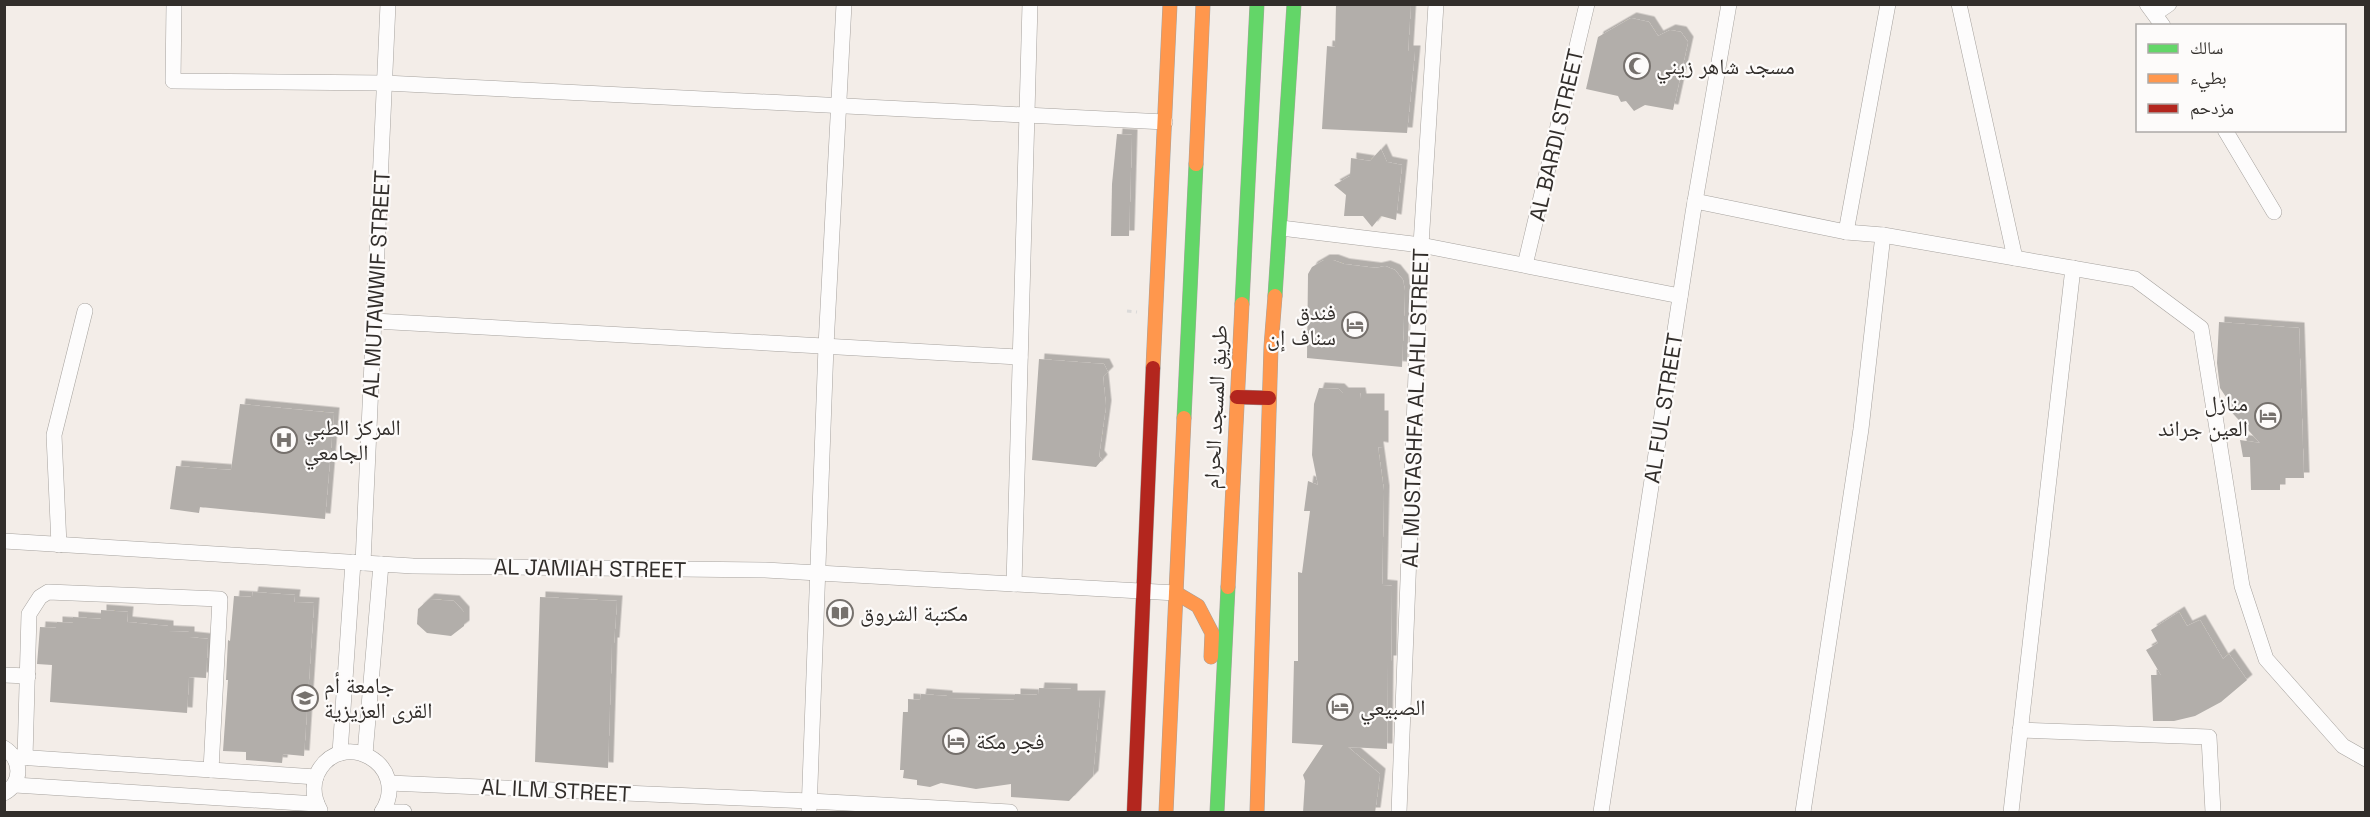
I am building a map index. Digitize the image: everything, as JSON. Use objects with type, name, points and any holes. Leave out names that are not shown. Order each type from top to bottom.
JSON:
[{"type":"main road","points":[[1134,813],[1142,591],[1179,182],[1165,122],[1170,4]]},
{"type":"main road","name":"طريق المسجد الحرام","points":[[1166,813],[1176,593],[1179,182],[1203,4]]},
{"type":"main road","name":"طريق المسجد الحرام","points":[[1217,813],[1257,4]]},
{"type":"main road","points":[[1257,813],[1269,398],[1294,4]]},
{"type":"main road","points":[[1237,397],[1269,398]]},
{"type":"main road","points":[[1176,593],[1198,606],[1212,633],[1210,672]]},
{"type":"street","points":[[174,4],[173,81],[385,82],[1165,122]]},
{"type":"street","name":"AL MUTAWWIF STREET","points":[[340,753],[358,563],[374,321],[388,4]]},
{"type":"street","points":[[809,807],[826,346],[844,4]]},
{"type":"street","points":[[1014,584],[1030,4]]},
{"type":"street","name":"AL MUSTASHFA AL AHLI STREET","points":[[1399,813],[1421,245],[1436,4]]},
{"type":"street","name":"AL BARDI STREET","points":[[1525,265],[1587,4]]},
{"type":"street","name":"AL FUL STREET","points":[[1601,813],[1695,201],[1729,4]]},
{"type":"street","points":[[1846,232],[1888,4]]},
{"type":"street","points":[[1959,4],[2015,258]]},
{"type":"street","points":[[2155,14],[2169,4]]},
{"type":"street","points":[[2226,132],[2274,212]]},
{"type":"street","points":[[1695,201],[1846,232],[1883,235],[2135,279],[2201,328],[2242,586],[2266,659],[2343,746],[2366,759]]},
{"type":"street","points":[[1281,228],[1421,245],[1680,296]]},
{"type":"street","points":[[1803,813],[1861,429],[1883,235]]},
{"type":"street","points":[[2011,813],[2073,268]]},
{"type":"street","points":[[59,545],[54,435],[85,311]]},
{"type":"street","points":[[374,321],[1020,357]]},
{"type":"street","name":"AL JAMIAH STREET","points":[[4,541],[358,563],[765,570],[1176,593]]},
{"type":"street","points":[[365,754],[381,564]]},
{"type":"street","points":[[211,770],[220,598],[48,592],[40,597],[29,614],[28,676],[15,754],[19,772],[10,789],[320,808],[314,795],[316,777],[321,767],[340,753],[352,752],[365,754],[381,766],[389,783],[389,793],[382,812],[404,813]]},
{"type":"street","points":[[4,675],[28,676]]},
{"type":"street","points":[[2020,730],[2209,737],[2213,813]]},
{"type":"street","points":[[15,754],[316,777]]},
{"type":"street","name":"AL ILM STREET","points":[[389,783],[809,807],[1010,813]]},
{"type":"building","points":[[1336,4],[1411,4],[1408,51],[1415,51],[1407,133],[1322,129],[1327,46],[1335,47]]},
{"type":"building","name":"مسجد شاهر زيني","points":[[1631,18],[1649,22],[1658,36],[1670,30],[1681,32],[1688,42],[1673,110],[1645,105],[1634,111],[1626,101],[1621,102],[1618,96],[1586,89],[1598,37]]},
{"type":"building","points":[[1117,134],[1132,135],[1129,236],[1111,236],[1112,184]]},
{"type":"building","points":[[1381,149],[1387,162],[1402,165],[1396,220],[1381,216],[1372,227],[1363,216],[1344,216],[1346,195],[1334,185],[1350,176],[1351,158],[1370,161]]},
{"type":"building","name":"فندق سناف إن","points":[[1324,260],[1376,268],[1385,266],[1395,270],[1403,280],[1405,291],[1402,367],[1307,358],[1308,274],[1312,267]]},
{"type":"building","name":"منازل العين جراند","points":[[2219,322],[2299,328],[2304,478],[2280,478],[2280,490],[2251,490],[2250,457],[2243,457],[2240,440],[2260,443],[2224,404],[2228,400],[2220,388],[2217,363]]},
{"type":"building","points":[[1039,359],[1104,364],[1108,372],[1103,377],[1106,406],[1099,456],[1102,460],[1096,467],[1032,460]]},
{"type":"building","points":[[1319,388],[1339,389],[1343,393],[1360,393],[1361,399],[1379,399],[1379,416],[1383,416],[1383,448],[1378,447],[1384,491],[1382,585],[1392,586],[1387,749],[1348,747],[1380,774],[1375,813],[1303,813],[1305,781],[1303,775],[1323,745],[1292,743],[1294,661],[1298,661],[1298,572],[1302,573],[1310,511],[1304,511],[1308,481],[1318,485],[1312,455],[1314,404]]},
{"type":"building","name":"المركز الطبي الجامعي","points":[[240,404],[334,413],[325,519],[200,507],[199,513],[170,509],[176,466],[231,470]]},
{"type":"building","points":[[253,592],[295,595],[294,602],[314,603],[304,756],[283,754],[282,763],[246,760],[246,752],[223,751],[228,640],[230,641],[234,596],[252,597]]},
{"type":"building","points":[[540,597],[617,601],[614,643],[612,643],[608,768],[535,762]]},
{"type":"building","points":[[429,599],[454,601],[464,612],[464,626],[451,636],[427,633],[417,624],[418,609]]},
{"type":"building","points":[[101,610],[128,612],[127,622],[168,626],[168,631],[189,632],[189,637],[208,639],[206,678],[189,677],[187,713],[50,702],[52,665],[37,664],[40,627],[57,628],[57,622],[73,623],[73,617],[101,619]]},
{"type":"building","points":[[2179,612],[2187,626],[2200,620],[2223,659],[2229,654],[2247,680],[2221,702],[2195,716],[2174,721],[2153,721],[2151,675],[2161,675],[2146,650],[2158,643],[2151,630]]},
{"type":"building","points":[[1039,688],[1072,689],[1072,696],[1100,696],[1093,776],[1069,801],[1011,797],[1011,784],[976,789],[941,783],[930,787],[917,785],[917,780],[903,778],[904,770],[900,770],[903,712],[908,712],[908,699],[920,700],[921,694],[947,696],[947,698],[1015,700],[1015,694],[1038,695]]},
{"type":"traffic: fast","points":[[1242,304],[1257,4]]},
{"type":"traffic: fast","points":[[1275,296],[1294,4]]},
{"type":"traffic: fast","points":[[1184,418],[1196,164]]},
{"type":"traffic: fast","points":[[1217,812],[1228,587]]},
{"type":"traffic: slow","points":[[1153,368],[1170,4]]},
{"type":"traffic: slow","points":[[1196,164],[1203,4]]},
{"type":"traffic: slow","points":[[1257,812],[1271,347],[1275,296]]},
{"type":"traffic: slow","points":[[1228,587],[1242,304]]},
{"type":"traffic: slow","points":[[1166,812],[1184,418]]},
{"type":"traffic: slow","points":[[1176,593],[1198,606],[1212,633],[1211,657]]},
{"type":"traffic: jam","points":[[1134,812],[1153,368]]},
{"type":"traffic: jam","points":[[1237,397],[1269,398]]},
{"type":"place","name":"مسجد شاهر زيني","points":[[1637,66]]},
{"type":"place","name":"فندق سناف إن","points":[[1355,325]]},
{"type":"place","name":"منازل العين جراند","points":[[2268,416]]},
{"type":"place","name":"المركز الطبي الجامعي","points":[[284,440]]},
{"type":"place","name":"مكتبة الشروق","points":[[840,613]]},
{"type":"place","name":"جامعة أم القرى العزيزية","points":[[305,698]]},
{"type":"place","name":"الصبيعي","points":[[1340,707]]},
{"type":"place","name":"فجر مكة","points":[[956,741]]}]
